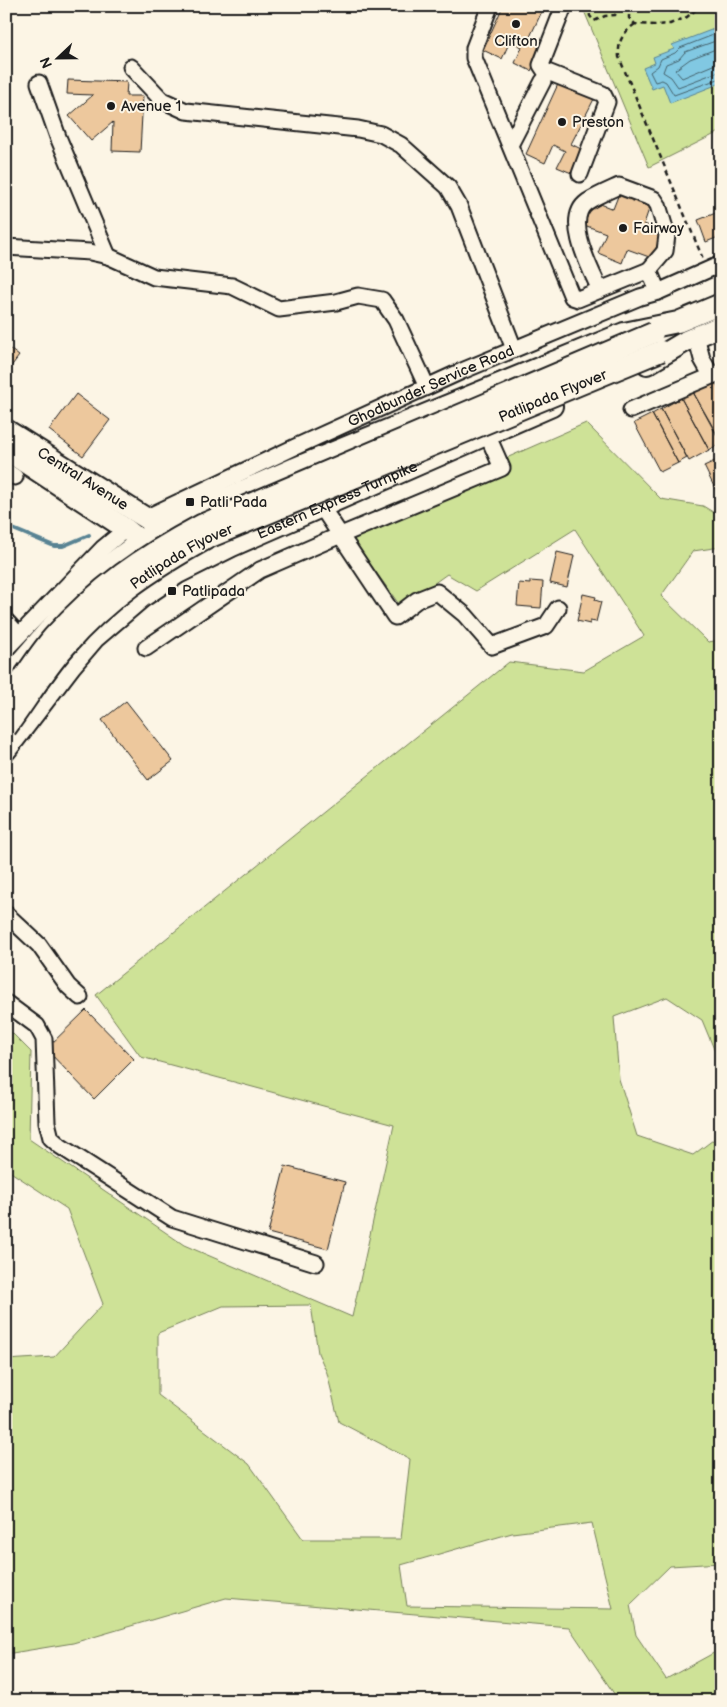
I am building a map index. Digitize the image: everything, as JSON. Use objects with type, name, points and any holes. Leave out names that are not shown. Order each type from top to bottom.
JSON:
[{"type":"main road","points":[[6,680],[78,596],[110,564],[134,534],[153,522],[295,468],[624,333],[678,322],[721,304]]},
{"type":"main road","name":"Patlipada Flyover","points":[[6,728],[64,648],[95,616],[129,586],[168,560],[208,538],[657,342],[678,322]]},
{"type":"main road","name":"Eastern Express Turnpike","points":[[6,750],[94,638],[142,597],[186,568],[321,506],[643,367],[691,338],[721,326]]},
{"type":"main road","name":"Patlipada Flyover","points":[[6,702],[52,638],[84,605],[119,575],[159,548],[201,525],[657,342],[691,338]]},
{"type":"main road","name":"Central Avenue","points":[[6,430],[153,522],[186,568]]},
{"type":"main road","name":"Central Avenue","points":[[6,450],[186,568]]},
{"type":"street","points":[[490,6],[474,48],[474,58],[572,297],[578,299],[649,270],[665,251],[667,235],[658,205],[654,199],[619,186],[585,203],[579,213],[578,237],[600,290]]},
{"type":"street","points":[[564,6],[541,65],[545,71],[603,94],[607,102],[580,174]]},
{"type":"street","points":[[131,67],[162,100],[186,111],[358,129],[381,134],[401,145],[448,187],[459,206],[514,350]]},
{"type":"street","points":[[510,145],[543,81]]},
{"type":"street","points":[[39,83],[58,137],[108,256]]},
{"type":"street","points":[[6,247],[90,252],[108,256],[154,277],[232,286],[279,309],[336,302],[358,296],[382,300],[396,320],[427,387]]},
{"type":"street","name":"Ghodbunder Service Road","points":[[153,522],[295,447],[427,387],[640,297],[658,292],[714,266]]},
{"type":"street","points":[[649,270],[658,292]]},
{"type":"street","points":[[631,410],[718,375],[702,359],[691,338]]},
{"type":"street","points":[[146,648],[260,570],[502,468],[487,434]]},
{"type":"street","points":[[321,506],[395,617],[417,600],[437,592],[465,616],[492,646],[546,626],[558,608]]},
{"type":"street","points":[[6,649],[103,548],[134,534]]},
{"type":"street","points":[[6,621],[20,635]]},
{"type":"street","points":[[6,914],[39,945],[68,986],[80,997]]},
{"type":"street","points":[[6,1004],[37,1026],[44,1039],[47,1122],[51,1138],[60,1146],[172,1218],[316,1263]]},
{"type":"path","points":[[592,6],[589,10],[590,16],[594,21],[605,16],[615,15],[617,6]]},
{"type":"path","points":[[629,6],[630,18],[635,24]]},
{"type":"path","points":[[700,6],[687,17],[670,24],[635,24],[620,38],[618,47],[619,58],[714,266]]},
{"type":"green space","points":[[582,6],[721,6],[721,131],[649,167]]},
{"type":"green space","points":[[586,423],[661,499],[703,506],[721,517],[721,547],[693,551],[661,596],[708,642],[721,640],[721,1066],[702,1020],[667,997],[614,1017],[619,1079],[637,1136],[693,1155],[721,1134],[721,1563],[670,1566],[630,1605],[636,1635],[666,1679],[721,1649],[721,1701],[619,1701],[569,1627],[226,1598],[73,1643],[6,1654],[6,1360],[54,1357],[103,1304],[67,1209],[6,1169],[6,1027],[31,1052],[29,1139],[184,1245],[352,1317],[394,1125],[141,1057],[96,995],[509,662],[584,671],[644,636],[575,529],[476,591],[447,574],[401,607],[345,529]],"holes":[[[311,1305],[318,1353],[327,1373],[339,1422],[410,1459],[401,1539],[303,1539],[249,1464],[158,1395],[158,1333],[223,1306]],[[592,1523],[613,1609],[407,1606],[401,1565],[512,1533]]]},
{"type":"water","points":[[719,27],[721,33],[721,83],[670,103],[663,85],[652,89],[643,68],[655,63],[653,57],[674,49],[672,45]]},
{"type":"building","name":"Clifton","points":[[503,6],[555,6],[544,7],[528,41],[542,47],[531,71],[515,63],[522,47],[510,41],[502,59],[483,50]]},
{"type":"building","name":"Avenue 1","points":[[68,80],[127,82],[126,96],[143,96],[140,152],[112,151],[113,122],[91,141],[69,116],[93,95],[67,94]]},
{"type":"building","name":"Preston","points":[[559,82],[594,99],[571,144],[585,151],[574,174],[557,167],[565,151],[553,145],[545,163],[526,154]]},
{"type":"building","name":"Fairway","points":[[620,191],[651,203],[644,224],[663,231],[652,258],[627,249],[622,263],[598,253],[606,233],[584,225],[593,201],[613,209]]},
{"type":"building","points":[[721,211],[721,236],[706,242],[698,220]]},
{"type":"building","points":[[6,346],[19,356],[6,373]]},
{"type":"building","points":[[714,380],[721,392],[721,441],[693,392]]},
{"type":"building","points":[[693,392],[721,443],[709,450],[681,398]]},
{"type":"building","points":[[76,394],[110,420],[83,456],[49,430]]},
{"type":"building","points":[[681,398],[709,450],[689,461],[661,409]]},
{"type":"building","points":[[661,409],[687,458],[678,463],[652,414]]},
{"type":"building","points":[[652,414],[678,463],[660,472],[634,423]]},
{"type":"building","points":[[717,460],[721,468],[721,501],[704,466]]},
{"type":"building","points":[[557,552],[574,556],[567,587],[550,583]]},
{"type":"building","points":[[530,581],[543,582],[541,608],[517,606],[519,583],[530,584]]},
{"type":"building","points":[[583,594],[596,597],[595,600],[601,602],[596,622],[590,621],[590,624],[577,621]]},
{"type":"building","points":[[126,701],[173,761],[148,780],[102,720]]},
{"type":"building","points":[[86,1010],[134,1059],[94,1099],[46,1049]]},
{"type":"building","points":[[285,1166],[345,1182],[328,1249],[268,1233]]},
{"type":"waterway","points":[[6,526],[54,546],[63,546],[89,535]]},
{"type":"place","name":"Clifton","points":[[516,24]]},
{"type":"place","name":"Avenue 1","points":[[111,106]]},
{"type":"place","name":"Preston","points":[[562,122]]},
{"type":"place","name":"Fairway","points":[[623,228]]},
{"type":"place","name":"Patli Pada","points":[[190,502]]},
{"type":"place","name":"Patlipada","points":[[172,591]]}]
